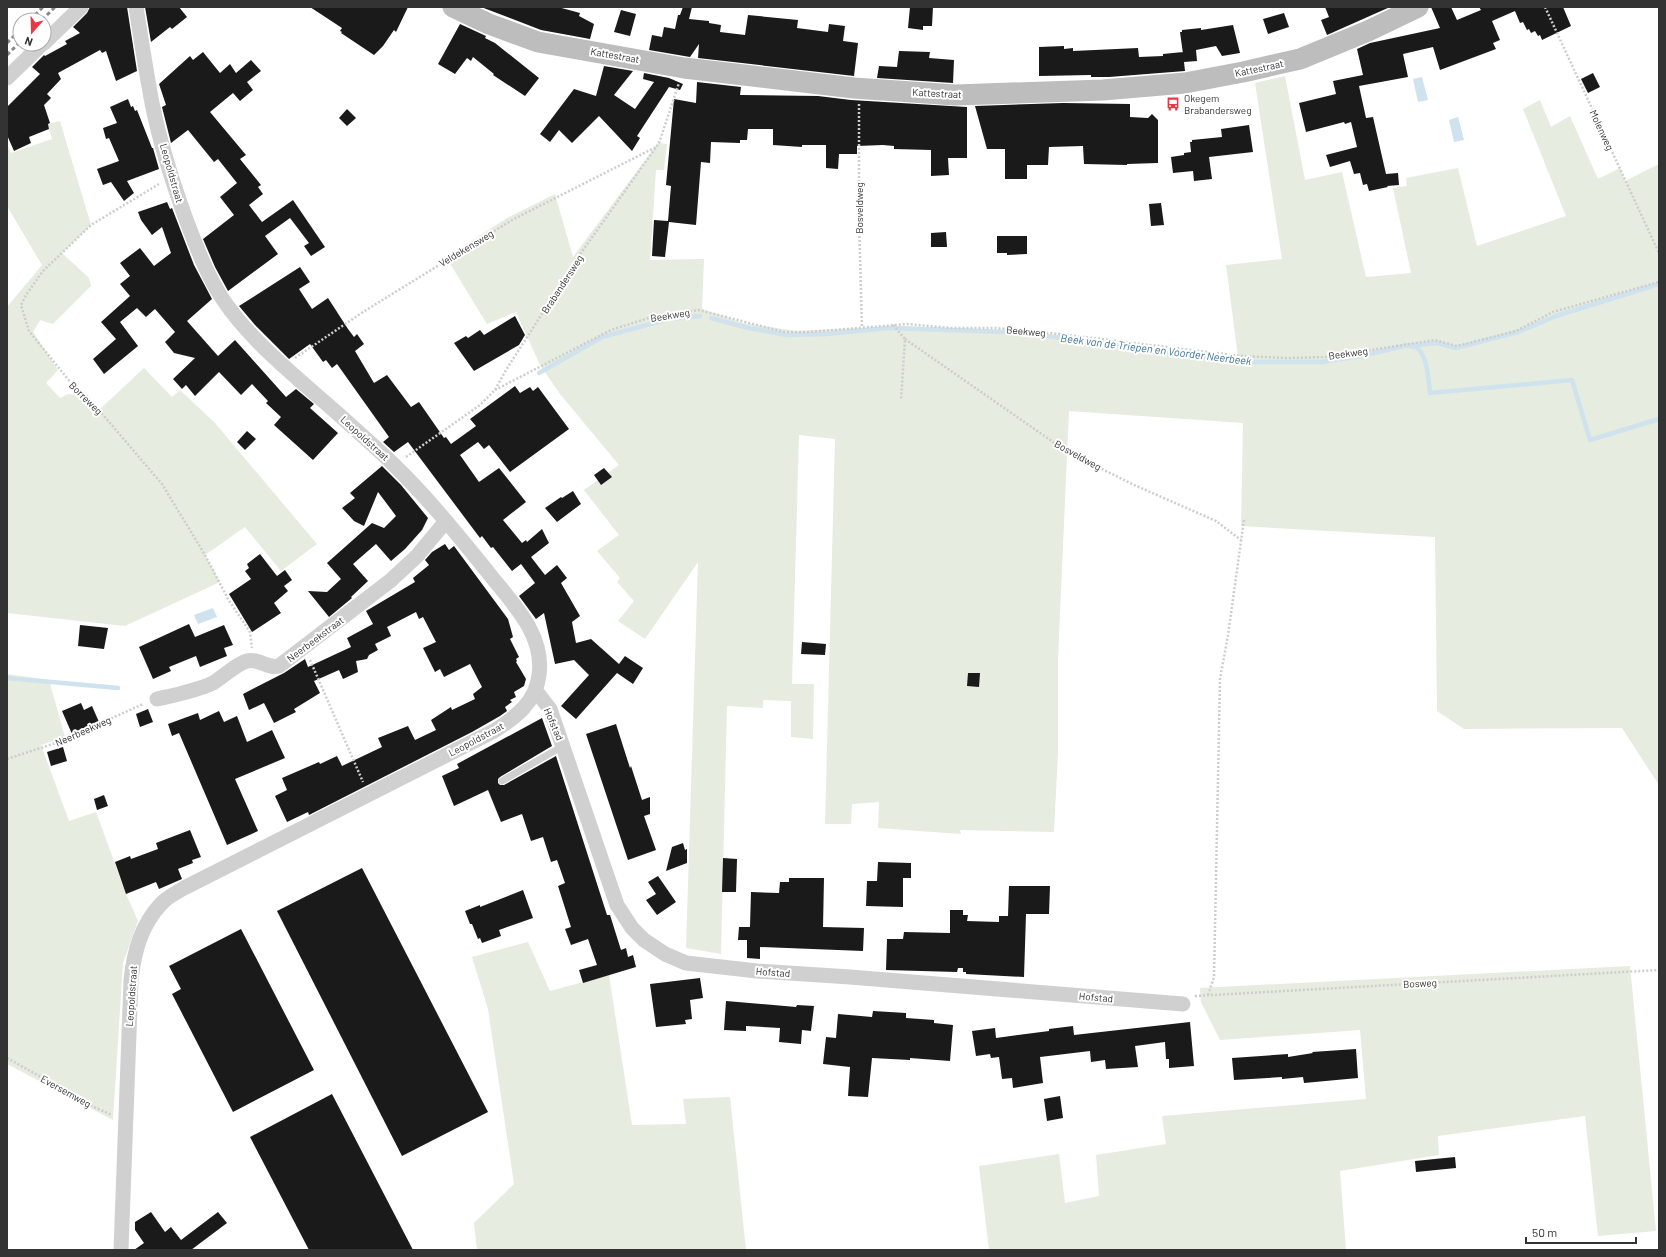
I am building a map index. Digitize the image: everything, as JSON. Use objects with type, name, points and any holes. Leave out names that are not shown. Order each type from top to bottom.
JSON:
[{"type":"main road","name":"Kattestraat","points":[[453,7],[489,24],[538,42],[684,68],[859,88],[955,95],[1104,90],[1185,83],[1243,72],[1300,59],[1368,31],[1418,7]]},
{"type":"street","points":[[52,34],[81,7]]},
{"type":"street","name":"Leopoldstraat","points":[[121,1250],[131,980],[133,960],[140,937],[148,920],[162,903],[184,888],[512,720],[529,703],[536,691],[540,673],[539,655],[534,635],[520,611],[446,520],[394,466],[258,341],[234,315],[221,297],[207,272],[195,244],[173,179],[152,105],[136,7]]},
{"type":"street","points":[[7,78],[34,52]]},
{"type":"street","name":"Neerbeekstraat","points":[[254,661],[269,666],[279,666],[305,648],[390,581],[417,556],[446,520]]},
{"type":"street","points":[[157,699],[184,693],[212,683],[246,661],[254,661]]},
{"type":"street","name":"Hofstad","points":[[536,691],[550,709],[617,905],[632,928],[644,940],[665,954],[686,963],[757,971],[850,977],[1183,1004]]},
{"type":"lane","points":[[502,781],[563,746]]},
{"type":"path","name":"Molenweg","points":[[1546,7],[1659,253]]},
{"type":"path","name":"Brabandersweg","points":[[394,466],[480,405],[495,390],[506,370],[582,253],[659,143],[684,68]]},
{"type":"path","name":"Bosveldweg","points":[[859,88],[859,219],[862,328]]},
{"type":"path","name":"Veldekensweg","points":[[284,366],[362,312],[512,220],[656,147]]},
{"type":"path","name":"Borreweg","points":[[173,179],[155,185],[90,225],[43,271],[26,295],[21,305],[29,331],[75,388],[87,396],[162,484],[205,555],[228,599],[250,632],[254,661]]},
{"type":"path","name":"Beekweg","points":[[495,390],[611,330],[655,316],[699,310],[784,332],[809,332],[907,324],[951,328],[996,328],[1060,334],[1241,356],[1287,358],[1326,356],[1435,340],[1458,346],[1516,331],[1553,312],[1659,282]]},
{"type":"path","name":"Bosveldweg","points":[[893,325],[905,339],[1066,451],[1132,484],[1216,521],[1241,540]]},
{"type":"path","points":[[901,400],[905,339]]},
{"type":"path","points":[[1208,995],[1214,977],[1220,679],[1244,520]]},
{"type":"path","points":[[305,648],[368,794]]},
{"type":"path","name":"Neerbeekweg","points":[[7,759],[59,742],[133,708],[157,699]]},
{"type":"path","name":"Bosweg","points":[[1183,1004],[1194,996],[1208,995],[1659,970]]},
{"type":"path","name":"Eversemweg","points":[[7,1058],[96,1108],[126,1120]]},
{"type":"shaded area","points":[[1285,76],[1305,180],[1342,172],[1366,277],[1411,273],[1393,188],[1407,186],[1406,178],[1458,168],[1477,246],[1566,216],[1523,109],[1540,100],[1551,127],[1570,116],[1598,179],[1620,168],[1625,181],[1659,164],[1659,785],[1622,728],[1464,729],[1437,711],[1435,537],[1241,526],[1243,423],[1069,411],[1058,659],[1058,753],[1054,832],[960,830],[961,834],[878,828],[879,802],[852,804],[851,824],[825,824],[835,439],[799,435],[792,684],[814,684],[813,739],[791,737],[791,701],[763,700],[763,708],[727,706],[721,954],[686,948],[698,562],[645,639],[618,621],[634,601],[617,582],[620,578],[597,551],[619,535],[584,490],[619,465],[560,394],[540,365],[516,312],[487,324],[446,257],[507,218],[555,194],[573,257],[658,143],[667,144],[664,170],[656,170],[650,260],[704,259],[702,309],[743,323],[796,331],[901,326],[1008,330],[1238,357],[1226,265],[1282,259],[1255,83]]},
{"type":"shaded area","points":[[60,121],[91,225],[62,253],[89,278],[91,286],[53,324],[40,320],[33,332],[58,370],[46,383],[60,398],[68,394],[87,396],[99,410],[144,368],[172,397],[180,390],[215,423],[317,544],[281,571],[245,527],[205,555],[220,582],[125,626],[7,613],[7,307],[42,265],[7,206],[7,144],[11,153],[52,139],[48,124]]},
{"type":"shaded area","points":[[7,674],[49,680],[65,737],[41,745],[69,821],[96,812],[126,894],[138,921],[123,963],[113,1120],[7,1064]]},
{"type":"shaded area","points":[[528,942],[550,991],[609,975],[632,1125],[686,1124],[683,1099],[730,1097],[746,1250],[477,1250],[474,1223],[514,1184],[488,1009],[472,957]]},
{"type":"shaded area","points":[[1630,966],[1656,1231],[1598,1236],[1585,1116],[1438,1136],[1439,1155],[1340,1171],[1346,1250],[989,1250],[979,1166],[1059,1154],[1065,1203],[1099,1196],[1096,1155],[1166,1144],[1162,1116],[1366,1099],[1360,1030],[1220,1040],[1201,1002],[1200,988]]},
{"type":"water","points":[[1422,77],[1428,100],[1418,102],[1413,79]]},
{"type":"water","points":[[1458,117],[1464,140],[1454,142],[1449,120]]},
{"type":"water","points":[[213,608],[217,617],[198,624],[194,615]]},
{"type":"building","points":[[90,7],[127,7],[137,71],[116,81],[106,51],[102,53],[100,50],[58,73],[61,79],[47,94],[51,98],[44,105],[50,123],[48,124],[49,129],[29,137],[31,143],[14,151],[7,135],[7,107],[40,74],[32,67],[44,55],[45,56],[67,44],[65,41],[80,33],[73,27],[87,13]]},
{"type":"building","points":[[145,7],[179,7],[187,17],[172,29],[170,27],[151,42]]},
{"type":"building","points":[[310,7],[408,7],[396,32],[394,30],[383,46],[374,55],[341,33],[342,32],[340,31],[342,28]]},
{"type":"building","points":[[481,7],[558,7],[580,13],[579,16],[594,24],[590,39],[541,30]]},
{"type":"building","points":[[683,7],[692,7],[689,19],[709,21],[709,23],[721,25],[720,32],[745,35],[748,15],[798,20],[797,28],[828,32],[829,24],[845,26],[843,41],[858,43],[854,76],[698,58],[699,44],[690,57],[649,50],[652,35],[662,37],[664,27],[675,29],[678,15],[680,15]]},
{"type":"building","points":[[910,7],[933,7],[932,26],[923,26],[923,30],[908,28]]},
{"type":"building","points":[[1325,7],[1390,7],[1327,35],[1321,20],[1329,17]]},
{"type":"building","points":[[1431,7],[1451,7],[1457,20],[1481,10],[1479,7],[1563,7],[1571,26],[1542,40],[1540,35],[1538,36],[1535,31],[1531,33],[1529,29],[1527,30],[1523,22],[1520,23],[1515,11],[1492,21],[1500,40],[1493,43],[1496,49],[1440,70],[1433,47],[1403,54],[1408,77],[1359,86],[1366,118],[1373,117],[1386,174],[1398,173],[1399,185],[1387,186],[1388,187],[1369,191],[1367,184],[1363,185],[1360,173],[1354,174],[1350,161],[1330,167],[1326,155],[1357,147],[1351,122],[1345,124],[1344,122],[1306,132],[1299,103],[1336,94],[1333,81],[1363,75],[1357,49],[1370,43],[1440,28]]},
{"type":"building","points":[[621,10],[636,14],[630,36],[614,32]]},
{"type":"building","points":[[1284,13],[1289,27],[1268,34],[1263,19]]},
{"type":"building","points":[[460,24],[486,36],[485,38],[495,43],[539,78],[525,96],[493,75],[494,74],[473,57],[471,61],[467,58],[455,74],[438,64]]},
{"type":"building","points":[[1233,25],[1240,53],[1222,56],[1216,46],[1196,50],[1197,61],[1184,62],[1185,71],[1109,77],[1091,77],[1091,75],[1039,76],[1039,47],[1064,46],[1064,49],[1073,48],[1073,51],[1138,48],[1139,57],[1163,56],[1163,54],[1183,52],[1180,32],[1182,32],[1182,30],[1201,28],[1201,30]]},
{"type":"building","points":[[899,51],[930,52],[929,58],[954,60],[953,83],[877,78],[879,66],[897,67]]},
{"type":"building","points":[[203,52],[220,73],[230,64],[236,73],[251,60],[261,71],[247,82],[253,90],[240,101],[233,93],[210,112],[246,155],[240,159],[261,185],[258,187],[263,194],[249,205],[262,222],[293,200],[325,247],[311,256],[304,246],[309,243],[290,218],[265,236],[278,254],[228,291],[215,267],[203,239],[234,215],[220,197],[237,183],[218,159],[214,162],[188,130],[171,143],[162,107],[166,105],[159,84],[190,56],[193,60]]},
{"type":"building","points":[[604,66],[633,71],[614,95],[635,109],[654,82],[643,79],[644,73],[669,78],[683,84],[680,90],[669,87],[637,136],[640,138],[632,151],[599,116],[572,143],[559,130],[550,142],[540,134],[574,89],[596,96]]},
{"type":"building","points":[[1593,73],[1600,87],[1588,93],[1581,79]]},
{"type":"building","points":[[697,82],[741,87],[740,95],[818,96],[851,100],[967,107],[967,158],[948,158],[949,175],[931,176],[931,150],[894,149],[894,146],[883,145],[857,146],[857,154],[839,154],[838,169],[826,168],[826,145],[802,145],[802,147],[773,145],[773,129],[748,129],[747,140],[740,140],[740,143],[711,142],[710,163],[701,162],[696,225],[669,222],[665,257],[652,256],[654,220],[668,221],[671,186],[666,185],[674,99],[696,103]]},
{"type":"building","points":[[128,99],[131,107],[133,106],[135,111],[137,110],[153,148],[159,169],[127,181],[134,193],[124,201],[111,182],[103,185],[97,169],[119,161],[109,138],[106,139],[103,128],[117,123],[110,107]]},
{"type":"building","points":[[1063,103],[1130,104],[1130,117],[1148,118],[1152,114],[1158,120],[1158,163],[1127,165],[1084,164],[1083,146],[1049,147],[1048,165],[1027,165],[1027,179],[1005,179],[1005,149],[987,149],[975,106]]},
{"type":"building","points":[[347,109],[356,118],[347,126],[339,118]]},
{"type":"building","points":[[1249,125],[1253,152],[1209,157],[1212,179],[1194,181],[1193,171],[1173,173],[1171,157],[1184,155],[1184,153],[1191,152],[1190,142],[1192,142],[1192,140],[1222,137],[1221,129]]},
{"type":"building","points":[[167,202],[170,209],[172,208],[194,265],[212,299],[187,321],[218,356],[235,340],[286,397],[296,389],[314,404],[310,408],[338,433],[313,460],[274,425],[281,417],[266,403],[268,401],[252,384],[241,395],[219,372],[195,396],[186,385],[182,389],[173,379],[195,358],[174,353],[165,342],[175,332],[155,309],[146,317],[137,308],[120,322],[138,346],[104,374],[93,359],[116,339],[101,322],[130,296],[120,284],[130,276],[120,263],[140,248],[154,266],[171,253],[162,227],[152,235],[141,220],[138,212]]},
{"type":"building","points":[[1161,203],[1164,225],[1151,226],[1149,204]]},
{"type":"building","points":[[946,232],[947,247],[931,247],[931,233]]},
{"type":"building","points":[[997,236],[1027,236],[1027,254],[1007,255],[1007,253],[997,253]]},
{"type":"building","points":[[300,267],[310,282],[299,289],[312,309],[328,298],[354,337],[357,334],[364,344],[355,351],[374,383],[387,375],[411,407],[419,402],[444,438],[446,437],[451,444],[476,426],[470,419],[515,386],[520,393],[530,387],[533,391],[538,387],[569,429],[510,472],[489,445],[484,449],[478,442],[460,455],[479,482],[499,468],[526,502],[503,520],[522,543],[526,540],[527,542],[542,529],[549,543],[531,557],[545,575],[557,565],[567,578],[561,583],[580,616],[572,622],[576,643],[591,639],[619,664],[625,656],[643,668],[633,684],[617,673],[576,719],[561,706],[589,675],[574,660],[555,664],[544,613],[536,619],[519,596],[535,583],[521,564],[512,571],[493,547],[491,548],[482,536],[480,538],[408,442],[394,452],[383,442],[389,437],[337,364],[332,368],[326,360],[323,362],[310,344],[289,359],[255,325],[239,306]]},
{"type":"building","points":[[515,316],[525,335],[519,345],[474,371],[454,343],[466,336],[468,338],[480,330],[484,335]]},
{"type":"building","points":[[247,431],[256,439],[245,450],[237,442]]},
{"type":"building","points":[[382,466],[401,485],[428,518],[422,530],[405,549],[391,561],[376,544],[353,564],[368,581],[351,597],[352,598],[329,617],[308,591],[327,592],[341,579],[327,563],[372,523],[384,528],[396,516],[378,492],[364,526],[354,521],[342,508],[355,498],[350,493]]},
{"type":"building","points":[[604,468],[612,477],[601,485],[594,475]]},
{"type":"building","points":[[573,491],[581,504],[557,522],[545,508]]},
{"type":"building","points":[[445,544],[449,550],[454,546],[508,619],[513,637],[510,639],[519,657],[516,659],[516,662],[526,679],[524,686],[514,692],[516,697],[510,700],[512,702],[505,707],[507,711],[500,716],[472,732],[309,815],[308,812],[287,822],[275,796],[287,790],[282,778],[337,756],[342,766],[382,747],[378,738],[408,726],[415,740],[436,730],[431,720],[451,707],[452,710],[475,699],[473,694],[482,687],[470,664],[444,677],[440,669],[435,672],[423,648],[436,642],[423,617],[419,619],[416,612],[387,627],[391,636],[375,644],[378,650],[369,655],[367,659],[356,661],[358,672],[343,679],[339,670],[314,681],[320,693],[294,709],[296,712],[274,723],[264,703],[249,710],[243,694],[284,673],[305,659],[308,667],[351,647],[347,638],[373,624],[366,611],[415,582],[413,578],[429,565],[425,560],[432,552]]},
{"type":"building","points":[[260,554],[277,576],[285,570],[292,580],[284,586],[288,591],[274,603],[281,613],[252,632],[229,594],[251,579],[245,571],[249,568],[247,564]]},
{"type":"building","points":[[189,624],[195,637],[224,625],[233,645],[224,648],[227,656],[200,667],[196,656],[169,667],[171,671],[153,679],[139,647]]},
{"type":"building","points":[[80,625],[108,628],[104,649],[78,646]]},
{"type":"building","points":[[802,642],[826,644],[825,655],[801,654]]},
{"type":"building","points":[[968,673],[980,673],[979,687],[967,686]]},
{"type":"building","points":[[81,703],[84,710],[92,706],[99,722],[72,734],[62,711]]},
{"type":"building","points":[[148,709],[153,722],[140,727],[136,714]]},
{"type":"building","points":[[219,711],[224,722],[237,716],[247,742],[272,730],[285,758],[235,779],[258,831],[227,845],[179,733],[172,736],[168,724],[198,713],[200,720]]},
{"type":"building","points":[[542,718],[552,746],[500,777],[498,779],[498,783],[500,785],[504,785],[556,756],[607,915],[610,915],[621,950],[626,948],[628,957],[633,955],[636,967],[583,983],[579,970],[597,965],[588,939],[571,945],[565,929],[571,927],[558,886],[565,883],[557,860],[551,862],[543,837],[531,841],[522,814],[501,822],[488,790],[454,806],[442,776],[459,768],[457,764]]},
{"type":"building","points":[[616,724],[642,800],[650,797],[650,814],[644,816],[656,850],[628,860],[586,734]]},
{"type":"building","points":[[63,747],[67,761],[51,766],[47,752]]},
{"type":"building","points":[[104,795],[108,806],[97,810],[94,799]]},
{"type":"building","points":[[190,830],[201,857],[192,860],[193,863],[178,869],[182,879],[159,889],[156,882],[126,894],[115,862],[130,856],[131,859],[158,849],[156,843]]},
{"type":"building","points":[[683,843],[685,850],[687,849],[687,863],[666,871],[672,847]]},
{"type":"building","points":[[723,858],[737,859],[736,892],[722,892]]},
{"type":"building","points":[[878,862],[911,863],[911,878],[903,878],[903,907],[866,906],[867,881],[877,881]]},
{"type":"building","points":[[362,868],[488,1112],[402,1156],[277,911]]},
{"type":"building","points":[[658,876],[676,902],[657,915],[646,900],[656,894],[648,882]]},
{"type":"building","points":[[789,878],[824,878],[823,927],[864,928],[863,951],[760,947],[760,959],[747,958],[747,940],[738,940],[739,927],[750,927],[751,892],[779,893],[780,882],[789,882]]},
{"type":"building","points":[[1009,886],[1050,886],[1049,914],[1026,914],[1024,977],[966,974],[966,972],[963,972],[963,968],[958,968],[957,972],[886,970],[887,939],[903,939],[904,932],[950,933],[950,910],[963,910],[963,915],[968,915],[967,921],[999,922],[999,916],[1008,916]]},
{"type":"building","points":[[523,890],[533,918],[499,930],[501,936],[482,943],[480,938],[478,939],[472,924],[470,924],[465,911],[480,905],[480,907]]},
{"type":"building","points":[[241,929],[314,1070],[233,1112],[172,994],[181,989],[169,966]]},
{"type":"building","points":[[700,978],[703,998],[690,1000],[692,1019],[685,1020],[686,1024],[656,1027],[650,984]]},
{"type":"building","points":[[726,1001],[796,1007],[797,1005],[814,1006],[811,1031],[802,1030],[801,1044],[779,1042],[780,1028],[746,1026],[746,1031],[724,1030]]},
{"type":"building","points":[[873,1011],[906,1013],[906,1018],[934,1020],[934,1023],[953,1025],[950,1061],[910,1058],[910,1060],[872,1058],[868,1097],[848,1096],[850,1067],[823,1064],[826,1037],[836,1038],[838,1014],[872,1017]]},
{"type":"building","points":[[1190,1022],[1194,1066],[1169,1068],[1169,1059],[1166,1059],[1165,1042],[1135,1046],[1138,1067],[1106,1069],[1105,1060],[1091,1062],[1090,1051],[1040,1057],[1043,1083],[1013,1088],[1012,1078],[1002,1079],[999,1057],[991,1058],[990,1054],[976,1056],[972,1031],[995,1028],[996,1038],[1049,1031],[1049,1029],[1073,1026],[1074,1035]]},
{"type":"building","points":[[1356,1049],[1358,1078],[1304,1083],[1303,1077],[1234,1080],[1232,1058],[1288,1054],[1288,1057],[1313,1053],[1312,1052]]},
{"type":"building","points":[[332,1094],[413,1250],[309,1250],[250,1137]]},
{"type":"building","points":[[1060,1096],[1063,1118],[1047,1121],[1044,1099]]},
{"type":"building","points":[[1455,1157],[1456,1168],[1416,1172],[1415,1161]]},
{"type":"building","points":[[151,1212],[165,1232],[171,1227],[181,1240],[218,1212],[227,1223],[191,1250],[134,1250],[144,1243],[135,1230],[135,1222]]},
{"type":"waterway","name":"Beek van de Triepen en Voorder Neerbeek","points":[[711,318],[749,328],[787,335],[826,334],[889,328],[1006,332],[1066,338],[1240,362],[1321,362],[1361,356],[1404,346],[1437,343],[1456,348],[1518,332],[1556,316],[1659,284]]},
{"type":"waterway","name":"Beek van de Triepen en Voorder Neerbeek","points":[[539,373],[602,337],[669,319],[700,316]]},
{"type":"waterway","name":"Beek van de Triepen en Voorder Neerbeek","points":[[1413,347],[1416,347],[1423,356],[1428,375],[1430,393],[1572,380],[1590,440],[1659,419]]},
{"type":"waterway","name":"Beek van de Triepen en Voorder Neerbeek","points":[[7,678],[118,688]]},
{"type":"railway","points":[[38,12],[43,7]]},
{"type":"railway","points":[[50,12],[55,7]]},
{"type":"railway","points":[[7,43],[12,38]]},
{"type":"railway","points":[[7,55],[12,50]]},
{"type":"place","name":"Okegem Brabandersweg","points":[[1173,104]]}]
